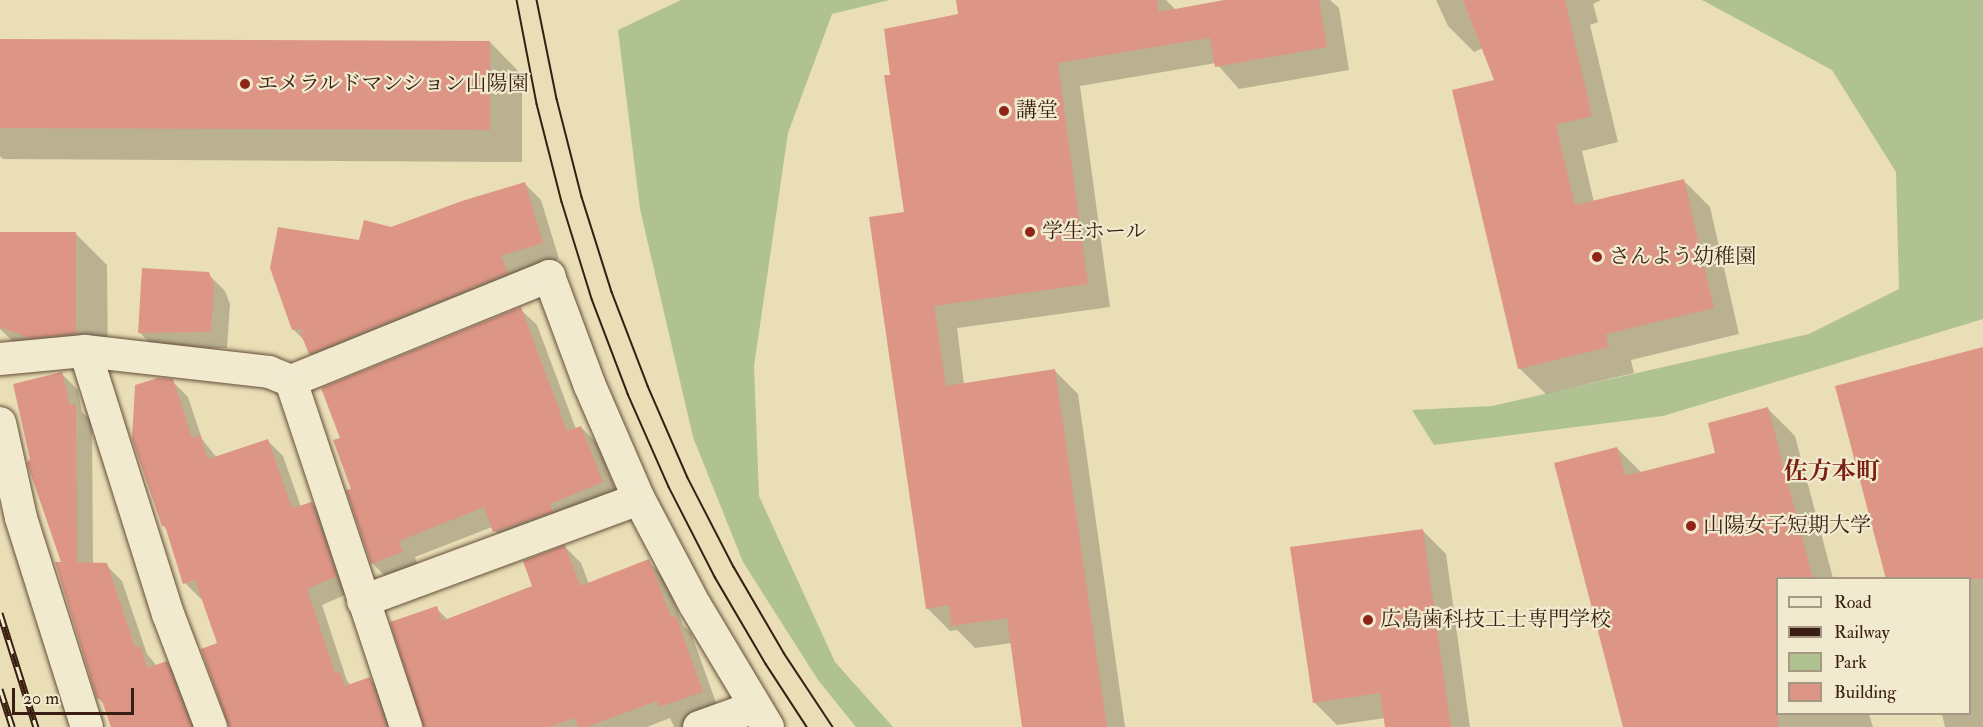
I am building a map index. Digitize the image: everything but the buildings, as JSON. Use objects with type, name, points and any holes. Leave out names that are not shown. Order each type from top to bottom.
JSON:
[{"type":"street","points":[[0,359],[85,351],[258,370],[291,381],[549,276],[590,386],[639,499],[695,605],[761,717],[699,727]]},
{"type":"street","points":[[85,351],[168,614],[211,727]]},
{"type":"street","points":[[291,381],[406,727]]},
{"type":"street","points":[[0,423],[21,518],[87,727]]},
{"type":"street","points":[[363,601],[639,499]]},
{"type":"green space","points":[[681,0],[889,0],[832,14],[788,133],[754,366],[759,496],[835,662],[893,727],[856,727],[818,680],[743,562],[693,437],[640,209],[618,30]]},
{"type":"green space","points":[[1702,0],[1983,0],[1983,319],[1663,416],[1434,445],[1412,410],[1492,406],[1809,334],[1899,289],[1896,172],[1832,70]]},
{"type":"tram line","points":[[517,0],[537,104],[562,202],[592,299],[628,394],[669,487],[715,577],[766,664],[807,727]]},
{"type":"tram line","points":[[537,0],[557,99],[582,197],[612,292],[648,386],[688,478],[734,567],[784,653],[833,727]]},
{"type":"railway","points":[[0,613],[36,727]]},
{"type":"railway","points":[[0,689],[12,727]]},
{"type":"place","name":"エメラルドマンション山陽園","points":[[245,84]]},
{"type":"place","name":"講堂","points":[[1004,111]]},
{"type":"place","name":"学生ホール","points":[[1030,232]]},
{"type":"place","name":"さんよう幼稚園","points":[[1597,257]]},
{"type":"place","name":"山陽女子短期大学","points":[[1691,526]]},
{"type":"place","name":"広島歯科技工士専門学校","points":[[1368,620]]},
{"type":"district","name":"佐方本町","points":[[1832,472]]}]
